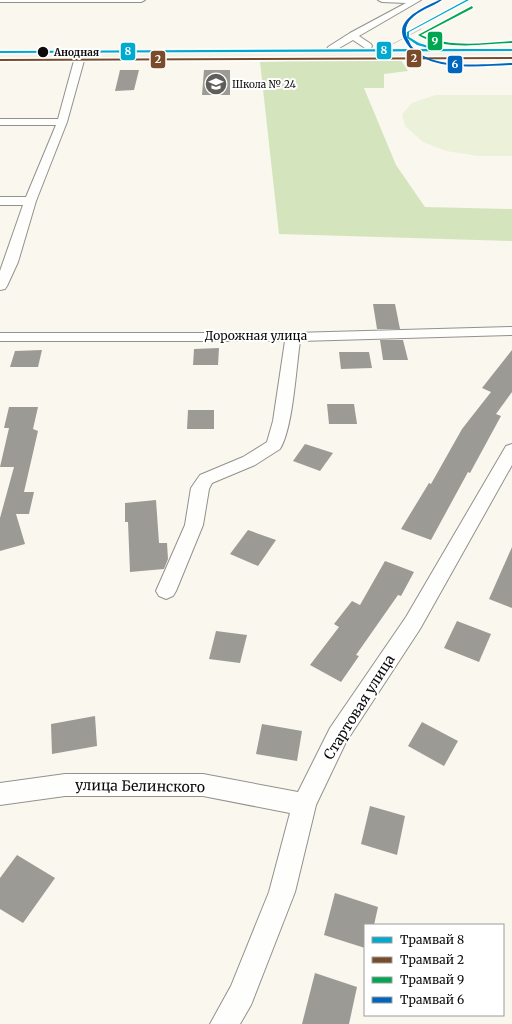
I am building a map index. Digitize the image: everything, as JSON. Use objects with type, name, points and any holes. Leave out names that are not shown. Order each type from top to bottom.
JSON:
[{"type":"main road","points":[[312,57],[331,49],[368,46],[512,45]]},
{"type":"main road","points":[[0,57],[312,57],[512,55]]},
{"type":"street","points":[[0,0],[141,0]]},
{"type":"street","points":[[382,0],[416,0]]},
{"type":"street","points":[[331,49],[416,0]]},
{"type":"street","points":[[354,35],[358,40],[368,46]]},
{"type":"street","points":[[0,286],[11,262],[30,201],[62,122],[80,57]]},
{"type":"street","points":[[0,122],[62,122]]},
{"type":"street","points":[[0,201],[30,201]]},
{"type":"street","name":"Дорожная улица","points":[[0,337],[293,337],[512,331]]},
{"type":"street","points":[[166,591],[194,525],[200,488],[206,479],[249,461],[274,445],[281,421],[293,337]]},
{"type":"street","name":"Стартовая улица","points":[[224,1024],[241,994],[282,892],[304,804],[338,736],[413,623],[512,450]]},
{"type":"street","name":"улица Белинского","points":[[0,794],[65,785],[203,785],[304,804]]},
{"type":"green space","points":[[399,57],[408,71],[384,74],[384,88],[364,88],[396,165],[425,207],[512,209],[512,241],[279,234],[260,62]]},
{"type":"green space","points":[[435,95],[512,95],[512,156],[478,156],[446,151],[423,142],[405,126],[402,114],[412,103]]},
{"type":"building","points":[[120,70],[139,70],[134,90],[115,91]]},
{"type":"building","points":[[204,70],[230,70],[230,95],[202,95]]},
{"type":"building","points":[[373,304],[395,304],[400,329],[377,329]]},
{"type":"building","points":[[380,340],[403,340],[408,360],[383,360]]},
{"type":"building","points":[[219,348],[218,365],[193,365],[194,349]]},
{"type":"building","points":[[42,350],[38,367],[10,367],[15,351]]},
{"type":"building","points":[[512,350],[512,392],[496,414],[501,416],[470,473],[468,472],[431,540],[401,529],[429,483],[431,484],[462,429],[491,392],[482,388]]},
{"type":"building","points":[[339,352],[369,352],[372,368],[341,369]]},
{"type":"building","points":[[327,404],[354,404],[357,424],[329,424]]},
{"type":"building","points":[[9,407],[38,407],[33,429],[38,431],[24,492],[34,492],[29,514],[16,514],[25,544],[0,551],[0,518],[14,467],[0,467],[9,428],[4,428]]},
{"type":"building","points":[[188,410],[214,410],[214,429],[187,429]]},
{"type":"building","points":[[305,444],[333,453],[320,471],[293,461]]},
{"type":"building","points":[[156,500],[159,543],[167,543],[168,559],[164,569],[130,572],[128,522],[125,522],[125,503]]},
{"type":"building","points":[[248,530],[276,540],[258,566],[230,554]]},
{"type":"building","points":[[512,547],[512,608],[489,599]]},
{"type":"building","points":[[385,561],[414,572],[401,596],[398,595],[356,655],[359,656],[341,682],[310,665],[339,627],[334,624],[352,601],[360,605]]},
{"type":"building","points":[[457,621],[491,634],[479,662],[444,648]]},
{"type":"building","points":[[216,631],[247,635],[240,663],[209,659]]},
{"type":"building","points":[[95,716],[97,746],[52,754],[51,724]]},
{"type":"building","points":[[422,722],[458,741],[444,766],[408,746]]},
{"type":"building","points":[[262,724],[302,731],[297,761],[256,754]]},
{"type":"building","points":[[370,806],[405,816],[397,855],[361,844]]},
{"type":"building","points":[[17,855],[55,878],[23,923],[0,909],[0,878]]},
{"type":"building","points":[[335,893],[378,907],[374,924],[364,924],[364,948],[324,935]]},
{"type":"building","points":[[315,973],[357,987],[349,1024],[302,1024]]},
{"type":"tram line","name":"6","points":[[441,0],[421,10],[405,24],[405,38],[412,49],[423,57],[437,62],[469,65],[512,64]]},
{"type":"tram line","name":"8","points":[[434,49],[418,44],[408,37],[408,32],[468,0]]},
{"type":"tram line","name":"9","points":[[472,7],[419,35],[429,39],[452,44],[512,42]]},
{"type":"tram line","points":[[374,51],[385,48],[421,29]]},
{"type":"tram line","name":"8","points":[[0,52],[512,50]]},
{"type":"tram line","name":"2","points":[[0,60],[512,58]]},
{"type":"place","name":"Анодная","points":[[43,52]]},
{"type":"place","name":"Школа № 24","points":[[216,84]]}]
